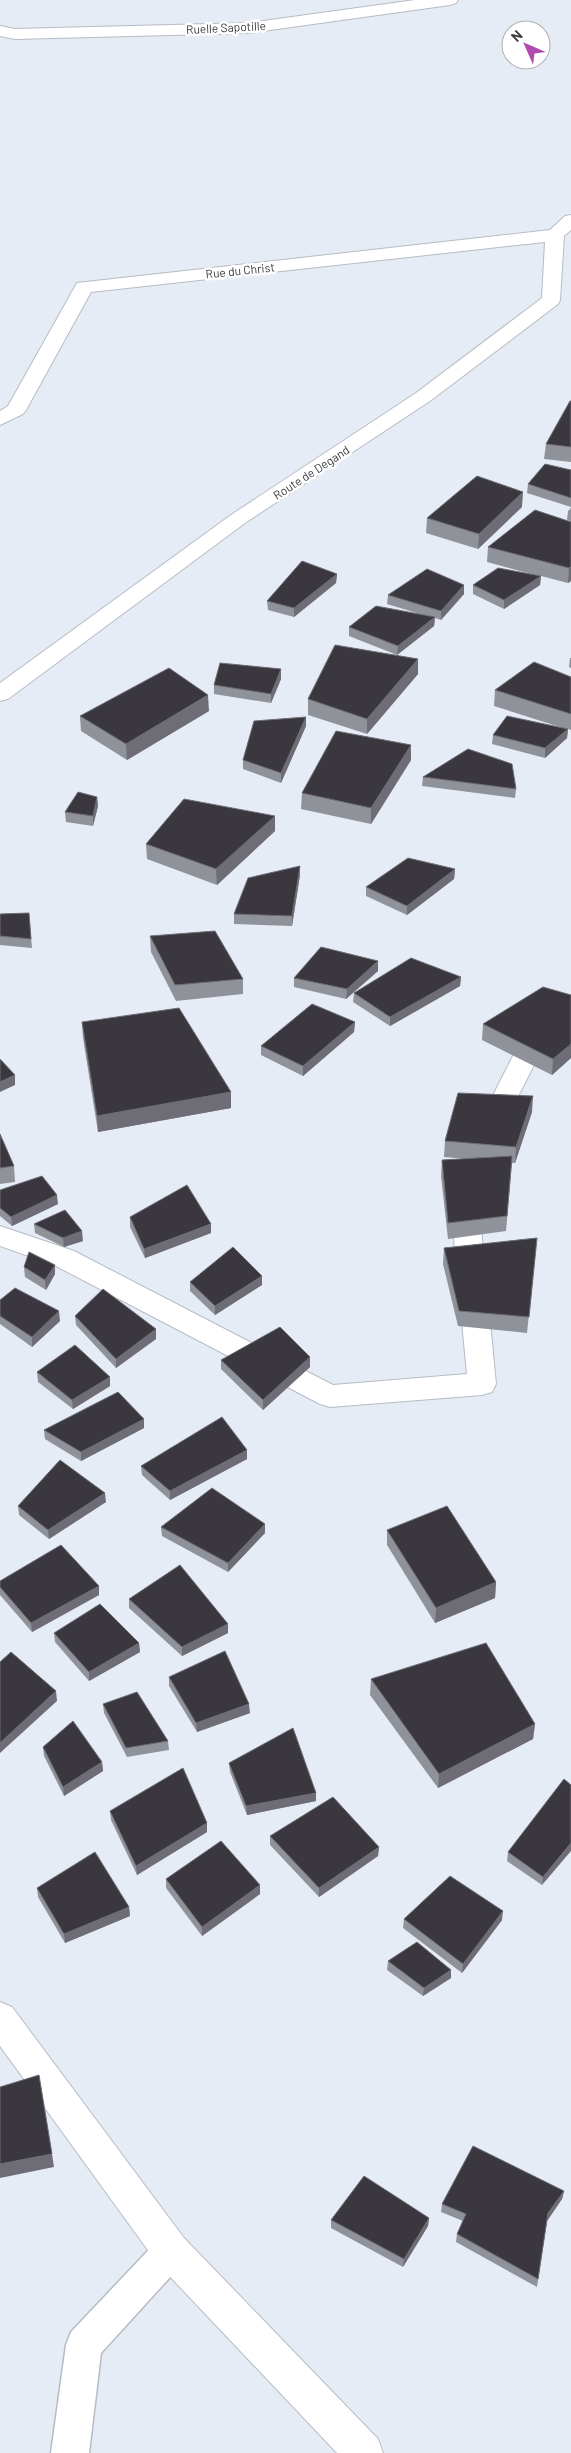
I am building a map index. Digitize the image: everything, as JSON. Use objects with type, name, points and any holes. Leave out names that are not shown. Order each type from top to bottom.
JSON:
[{"type":"street","name":"Ruelle Sapotille","points":[[0,31],[15,34],[249,28],[450,0]]},
{"type":"street","points":[[555,235],[571,220]]},
{"type":"street","name":"Rue du Christ","points":[[0,418],[16,410],[84,287],[555,235]]},
{"type":"street","name":"Route de Degand","points":[[0,694],[238,519],[423,397],[551,300],[555,235]]},
{"type":"street","points":[[479,1148],[526,1054],[571,1006]]},
{"type":"street","points":[[0,1236],[64,1258],[330,1396],[482,1384],[462,1183],[466,1174]]},
{"type":"street","points":[[0,2018],[170,2251],[364,2453]]},
{"type":"lane","points":[[70,2453],[84,2345],[170,2251]]},
{"type":"building","points":[[570,401],[571,447],[546,444]]},
{"type":"building","points":[[545,464],[571,470],[571,498],[528,484]]},
{"type":"building","points":[[477,476],[523,492],[479,534],[427,518]]},
{"type":"building","points":[[535,510],[571,522],[571,566],[569,568],[488,547]]},
{"type":"building","points":[[302,561],[337,574],[294,608],[267,601]]},
{"type":"building","points":[[498,568],[541,576],[504,600],[473,585]]},
{"type":"building","points":[[427,569],[464,585],[441,611],[388,595]]},
{"type":"building","points":[[376,606],[435,617],[398,646],[349,627]]},
{"type":"building","points":[[335,645],[418,659],[367,719],[308,699]]},
{"type":"building","points":[[534,662],[571,677],[571,714],[495,690]]},
{"type":"building","points":[[220,663],[281,669],[271,694],[214,685]]},
{"type":"building","points":[[169,668],[208,695],[126,744],[80,716]]},
{"type":"building","points":[[507,716],[568,729],[545,748],[493,735]]},
{"type":"building","points":[[306,717],[281,773],[243,760],[254,721]]},
{"type":"building","points":[[336,731],[411,745],[371,808],[302,793]]},
{"type":"building","points":[[468,749],[512,764],[516,789],[423,777]]},
{"type":"building","points":[[78,792],[97,797],[93,816],[65,812]]},
{"type":"building","points":[[184,799],[275,816],[216,869],[146,844]]},
{"type":"building","points":[[408,858],[455,869],[407,906],[366,887]]},
{"type":"building","points":[[300,866],[292,916],[234,914],[248,878]]},
{"type":"building","points":[[29,913],[31,939],[0,936],[0,914]]},
{"type":"building","points":[[215,931],[243,979],[175,985],[150,936]]},
{"type":"building","points":[[321,947],[378,961],[347,989],[294,978]]},
{"type":"building","points":[[411,958],[461,977],[390,1017],[354,993]]},
{"type":"building","points":[[543,987],[571,995],[571,1044],[553,1059],[483,1024]]},
{"type":"building","points":[[312,1004],[355,1022],[303,1066],[261,1046]]},
{"type":"building","points":[[179,1008],[231,1092],[97,1116],[82,1022]]},
{"type":"building","points":[[0,1059],[15,1075],[0,1082]]},
{"type":"building","points":[[458,1093],[533,1096],[516,1147],[445,1141]]},
{"type":"building","points":[[0,1134],[14,1166],[0,1168]]},
{"type":"building","points":[[512,1156],[507,1216],[448,1223],[442,1160]]},
{"type":"building","points":[[42,1176],[57,1195],[11,1217],[0,1208],[0,1190]]},
{"type":"building","points":[[187,1185],[211,1224],[144,1249],[130,1217]]},
{"type":"building","points":[[65,1210],[82,1231],[63,1238],[34,1224]]},
{"type":"building","points":[[537,1238],[529,1317],[459,1311],[444,1248]]},
{"type":"building","points":[[233,1247],[262,1276],[215,1306],[190,1282]]},
{"type":"building","points":[[29,1252],[55,1265],[45,1280],[24,1267]]},
{"type":"building","points":[[15,1288],[59,1311],[32,1337],[0,1316],[0,1300]]},
{"type":"building","points":[[103,1289],[156,1329],[116,1359],[75,1316]]},
{"type":"building","points":[[280,1327],[310,1357],[263,1400],[221,1360]]},
{"type":"building","points":[[75,1345],[110,1377],[72,1400],[37,1372]]},
{"type":"building","points":[[118,1392],[144,1419],[81,1452],[44,1430]]},
{"type":"building","points":[[222,1417],[247,1450],[170,1491],[141,1466]]},
{"type":"building","points":[[60,1460],[105,1493],[48,1530],[18,1506]]},
{"type":"building","points":[[212,1488],[265,1524],[228,1563],[161,1527]]},
{"type":"building","points":[[447,1506],[496,1582],[436,1608],[387,1530]]},
{"type":"building","points":[[61,1545],[99,1586],[31,1623],[0,1587],[0,1581]]},
{"type":"building","points":[[180,1565],[228,1624],[182,1647],[129,1599]]},
{"type":"building","points":[[100,1604],[139,1643],[89,1672],[54,1633]]},
{"type":"building","points":[[486,1643],[535,1724],[439,1774],[371,1679]]},
{"type":"building","points":[[225,1651],[249,1704],[196,1723],[169,1677]]},
{"type":"building","points":[[11,1652],[56,1691],[0,1743],[0,1662]]},
{"type":"building","points":[[137,1692],[168,1741],[126,1748],[103,1704]]},
{"type":"building","points":[[73,1721],[102,1762],[63,1787],[43,1747]]},
{"type":"building","points":[[293,1728],[316,1793],[246,1806],[229,1763]]},
{"type":"building","points":[[183,1768],[207,1823],[136,1866],[110,1811]]},
{"type":"building","points":[[564,1779],[571,1785],[571,1843],[543,1877],[508,1852]]},
{"type":"building","points":[[333,1797],[379,1847],[319,1888],[270,1836]]},
{"type":"building","points":[[221,1841],[260,1885],[202,1927],[166,1879]]},
{"type":"building","points":[[95,1852],[129,1907],[64,1934],[37,1888]]},
{"type":"building","points":[[450,1876],[503,1911],[463,1964],[404,1919]]},
{"type":"building","points":[[417,1942],[451,1970],[424,1988],[388,1961]]},
{"type":"building","points":[[39,2075],[52,2154],[0,2164],[0,2087]]},
{"type":"building","points":[[473,2146],[564,2191],[548,2213],[538,2279],[457,2234],[466,2214],[442,2204]]},
{"type":"building","points":[[364,2176],[429,2218],[404,2259],[331,2220]]}]
